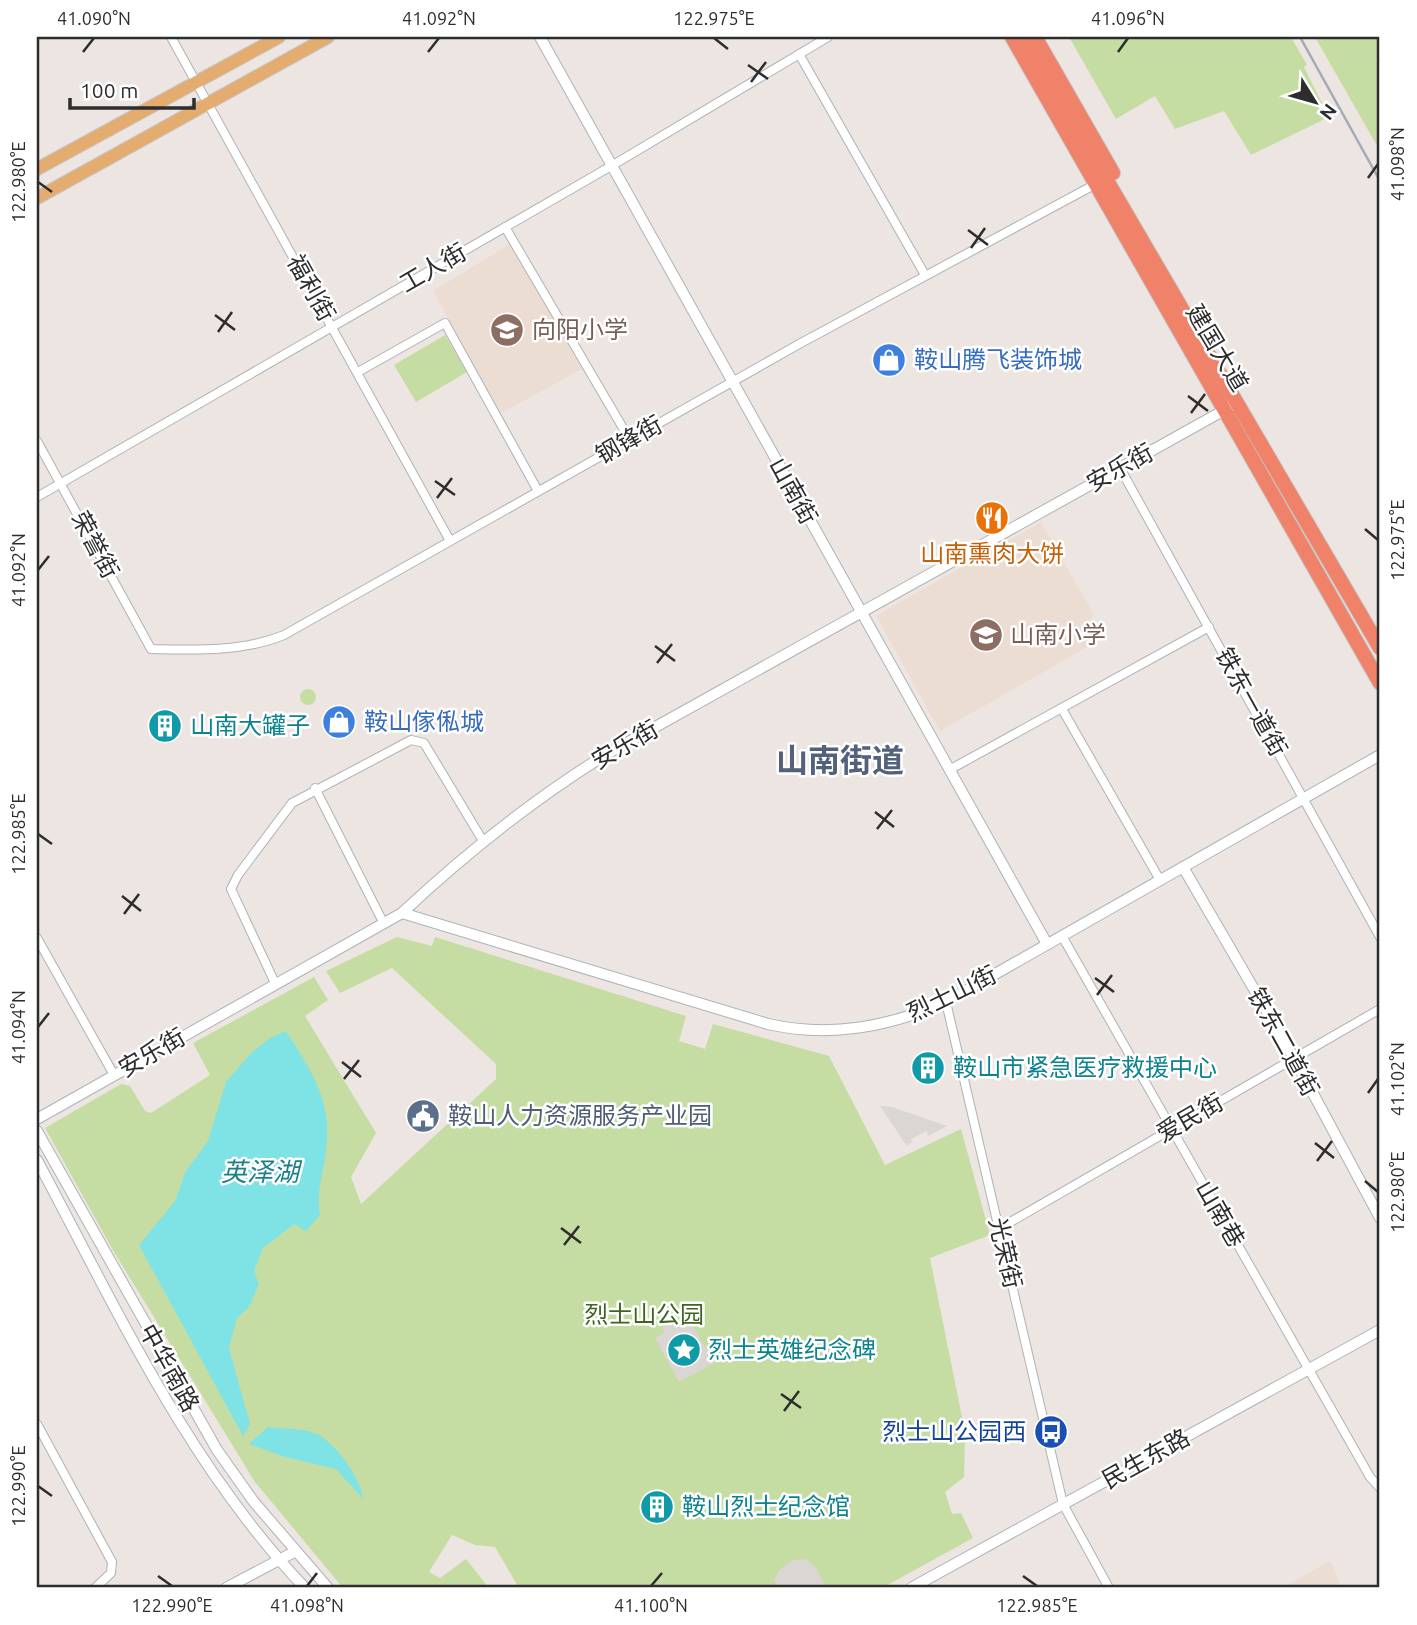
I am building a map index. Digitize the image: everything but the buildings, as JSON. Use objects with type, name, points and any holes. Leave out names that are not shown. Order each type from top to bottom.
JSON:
[{"type":"highway","name":"建国大道","points":[[1012,37],[1094,185],[1380,648]]},
{"type":"highway","name":"建国大道","points":[[1023,37],[1158,265],[1231,407],[1380,683]]},
{"type":"highway","points":[[1035,37],[1121,186],[1158,265]]},
{"type":"main road","points":[[37,169],[279,37]]},
{"type":"main road","points":[[37,198],[328,37]]},
{"type":"main road","name":"山南街","points":[[540,37],[1047,944]]},
{"type":"main road","name":"安乐街","points":[[37,1119],[384,924],[401,913],[520,811],[606,755],[1231,407]]},
{"type":"main road","name":"烈士山街","points":[[401,913],[793,1030],[820,1032],[882,1024],[946,1002],[1380,755]]},
{"type":"main road","name":"铁东二道街","points":[[1183,867],[1294,1058],[1380,1218]]},
{"type":"main road","name":"中华南路","points":[[37,1131],[195,1414],[254,1502],[328,1588]]},
{"type":"main road","name":"中华南路","points":[[37,1160],[199,1455],[278,1560],[305,1588]]},
{"type":"main road","name":"民生东路","points":[[911,1588],[1380,1330]]},
{"type":"main road","points":[[226,1588],[296,1551]]},
{"type":"street","name":"福利街","points":[[171,37],[449,540]]},
{"type":"street","name":"工人街","points":[[37,497],[613,165],[828,37]]},
{"type":"street","points":[[799,54],[925,275]]},
{"type":"street","name":"钢锋街","points":[[151,649],[240,647],[264,643],[284,635],[925,275],[1094,185]]},
{"type":"street","points":[[505,227],[631,440]]},
{"type":"street","points":[[358,372],[445,323],[538,491]]},
{"type":"street","name":"荣誉街","points":[[37,441],[151,649]]},
{"type":"street","name":"铁东一道街","points":[[1120,468],[1380,937]]},
{"type":"street","points":[[949,770],[1209,627]]},
{"type":"street","points":[[1062,709],[1160,880]]},
{"type":"street","points":[[275,984],[231,889],[292,803],[315,788],[411,740],[424,743],[483,841]]},
{"type":"street","points":[[315,788],[384,924]]},
{"type":"street","name":"山南巷","points":[[1062,936],[1309,1371],[1370,1477],[1380,1489]]},
{"type":"street","points":[[37,938],[114,1075]]},
{"type":"street","name":"光荣街","points":[[946,1002],[1063,1504],[1109,1588]]},
{"type":"street","name":"爱民街","points":[[1000,1228],[1380,1009]]},
{"type":"street","points":[[37,1424],[112,1562],[111,1573],[95,1588]]},
{"type":"shaded area","name":"向阳小学","points":[[510,244],[582,369],[501,413],[433,291]]},
{"type":"shaded area","name":"山南小学","points":[[1041,522],[1094,615],[1084,625],[1089,646],[940,731],[876,616]]},
{"type":"shaded area","points":[[880,1106],[892,1107],[947,1126],[928,1136],[927,1131],[911,1139],[912,1142],[907,1146]]},
{"type":"shaded area","points":[[689,1319],[714,1363],[679,1382],[655,1338],[664,1332],[662,1327],[674,1321],[677,1325]]},
{"type":"shaded area","points":[[805,1559],[815,1566],[827,1588],[778,1588],[774,1580],[780,1569],[793,1560]]},
{"type":"shaded area","points":[[1330,1561],[1342,1588],[1283,1588]]},
{"type":"green space","points":[[1069,37],[1291,37],[1307,65],[1304,67],[1329,117],[1251,155],[1224,111],[1175,129],[1155,96],[1116,119]]},
{"type":"green space","points":[[1315,37],[1380,37],[1380,56],[1376,60],[1380,68],[1380,151]]},
{"type":"green space","points":[[445,335],[467,372],[416,402],[394,365]]},
{"type":"green space","points":[[305,689],[311,689],[316,697],[314,703],[305,705],[300,700],[300,694]]},
{"type":"green space","name":"烈士山公园","points":[[397,937],[432,946],[435,937],[686,1016],[679,1041],[705,1049],[713,1024],[829,1056],[885,1165],[961,1129],[990,1235],[930,1258],[965,1432],[964,1477],[945,1492],[952,1514],[961,1513],[973,1538],[882,1588],[519,1588],[495,1547],[475,1545],[452,1535],[429,1572],[440,1578],[466,1559],[489,1588],[343,1588],[255,1482],[114,1252],[45,1128],[121,1084],[130,1086],[145,1111],[151,1113],[210,1075],[193,1043],[314,977],[328,1000],[305,1016],[376,1133],[351,1177],[361,1204],[496,1079],[496,1064],[392,968],[340,993],[326,971]]},
{"type":"water","name":"英泽湖","points":[[286,1031],[310,1070],[325,1110],[327,1140],[319,1196],[320,1215],[306,1231],[294,1224],[263,1248],[254,1271],[259,1284],[249,1307],[237,1318],[229,1348],[250,1424],[243,1436],[139,1245],[175,1201],[186,1171],[208,1141],[226,1082],[252,1052],[270,1038]]},
{"type":"water","points":[[268,1427],[317,1434],[332,1445],[353,1472],[363,1499],[336,1469],[285,1457],[249,1444]]},
{"type":"railway","points":[[1300,37],[1380,181]]},
{"type":"place","name":"向阳小学","points":[[507,330]]},
{"type":"place","name":"鞍山腾飞装饰城","points":[[889,360]]},
{"type":"place","name":"山南熏肉大饼","points":[[992,518]]},
{"type":"place","name":"山南小学","points":[[986,635]]},
{"type":"place","name":"鞍山傢俬城","points":[[339,722]]},
{"type":"place","name":"山南大罐子","points":[[165,726]]},
{"type":"place","name":"鞍山市紧急医疗救援中心","points":[[928,1068]]},
{"type":"place","name":"鞍山人力资源服务产业园","points":[[423,1116]]},
{"type":"place","name":"烈士英雄纪念碑","points":[[684,1350]]},
{"type":"place","name":"烈士山公园西","points":[[1051,1432]]},
{"type":"place","name":"鞍山烈士纪念馆","points":[[657,1507]]},
{"type":"district","name":"山南街道","points":[[840,761]]}]
